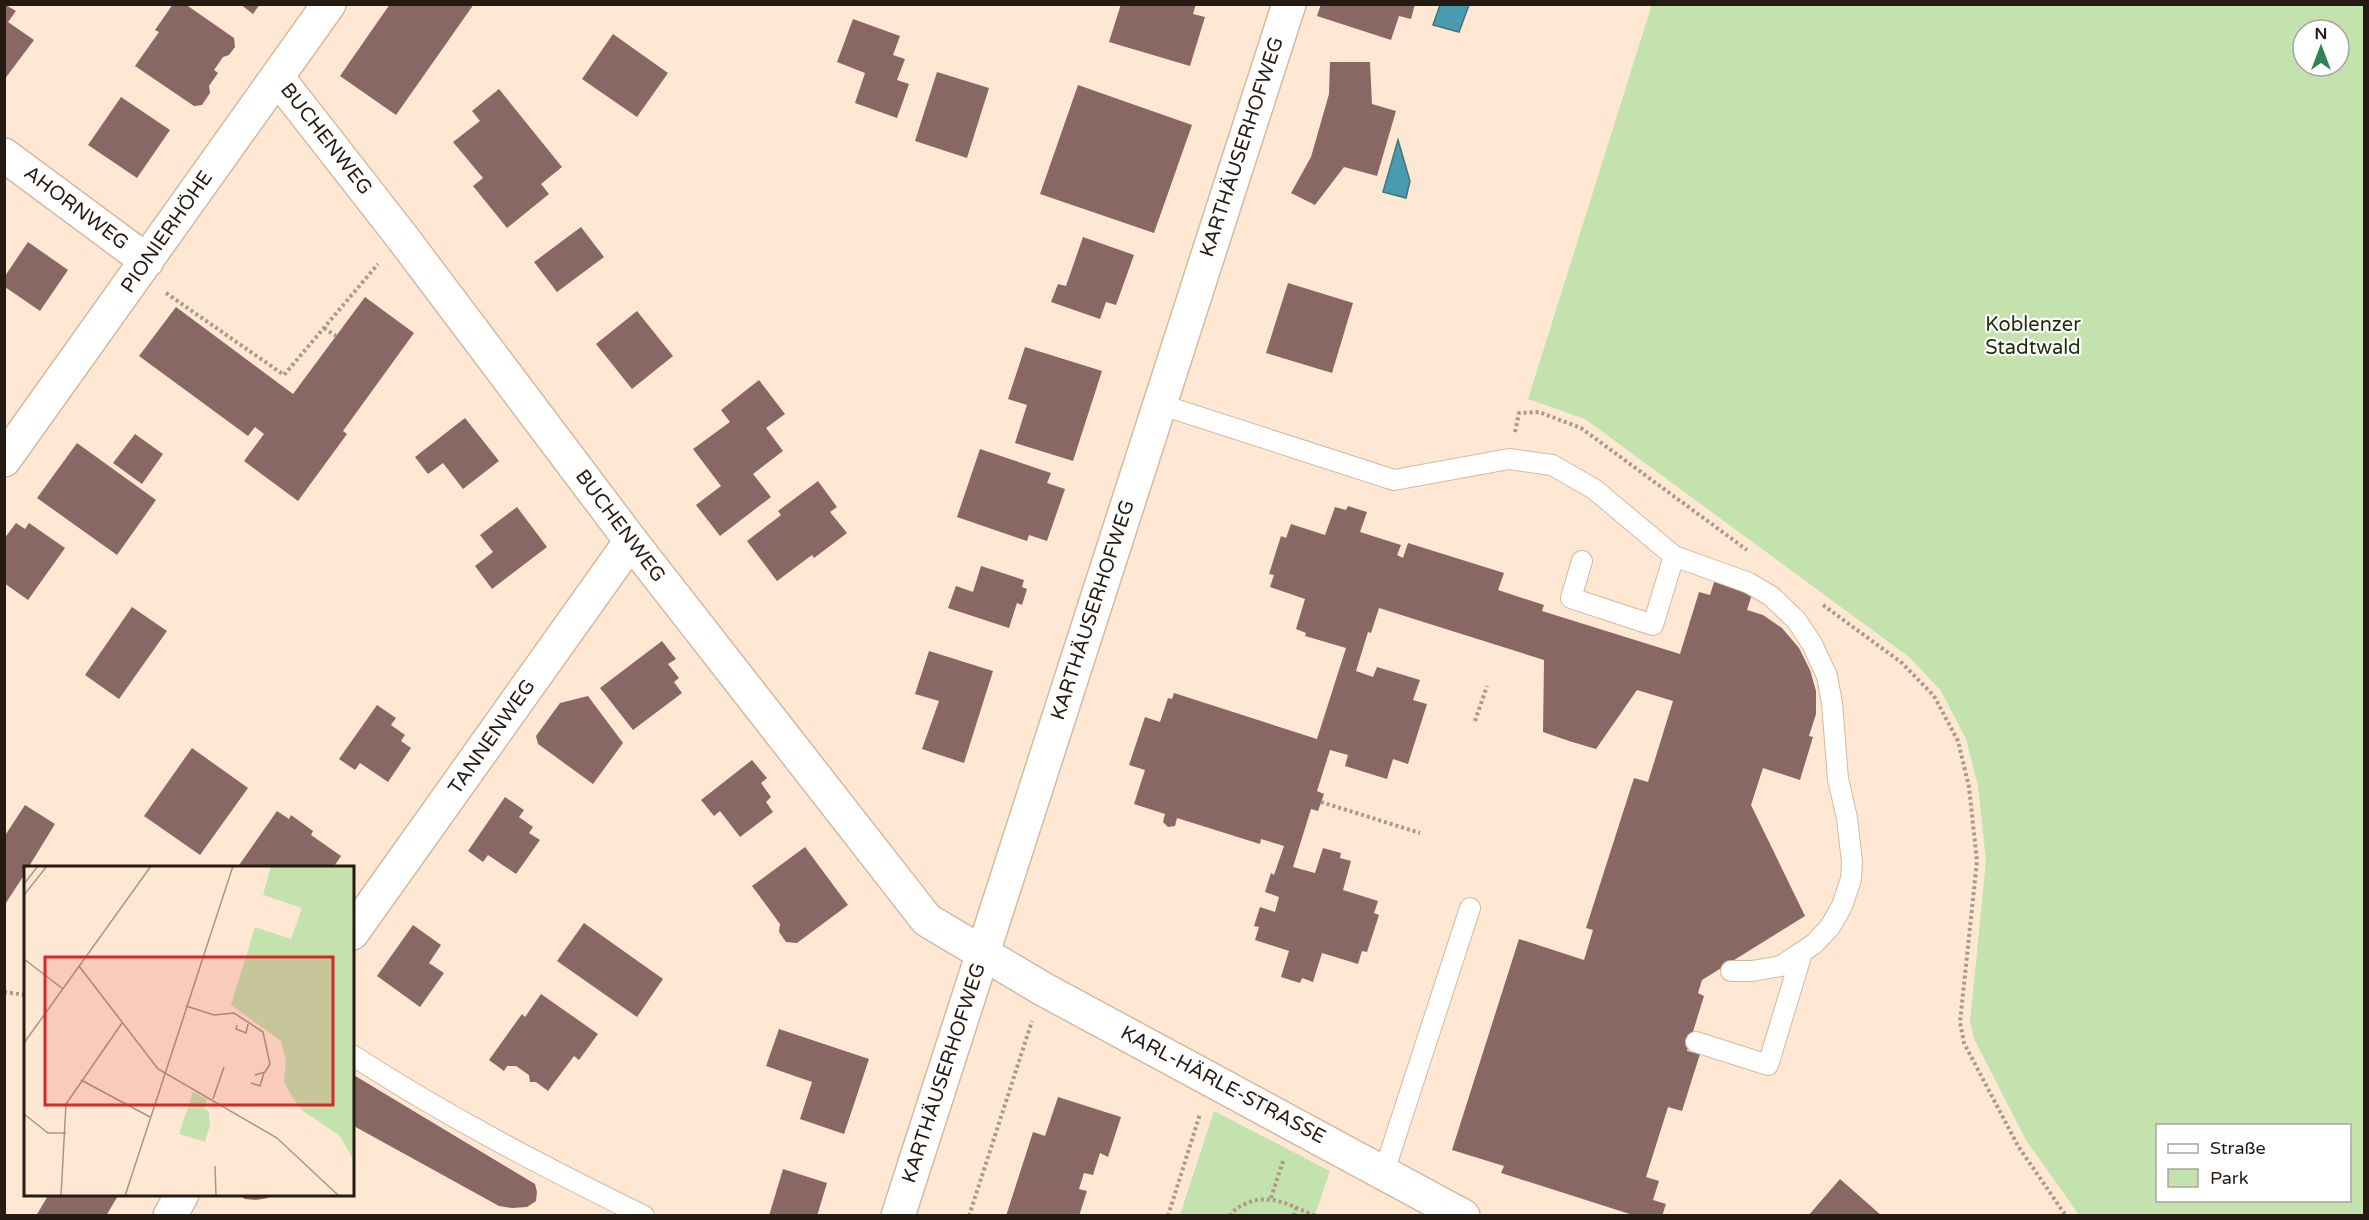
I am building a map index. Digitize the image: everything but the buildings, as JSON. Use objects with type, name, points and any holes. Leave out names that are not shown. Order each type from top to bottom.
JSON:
[{"type":"street","name":"PIONIERHÖHE","points":[[4,460],[329,4]]},
{"type":"street","name":"KARTHÄUSERHOFWEG","points":[[898,1215],[1289,4]]},
{"type":"street","name":"BUCHENWEG","points":[[277,77],[402,237],[631,541],[927,920],[983,954]]},
{"type":"street","name":"AHORNWEG","points":[[4,155],[143,267]]},
{"type":"street","name":"TANNENWEG","points":[[354,930],[631,541]]},
{"type":"street","name":"KARL-HÄRLE-STRASSE","points":[[983,954],[1043,989],[1463,1215]]},
{"type":"street","points":[[170,1215],[181,1196]]},
{"type":"lane","points":[[1159,404],[1394,480],[1509,459],[1552,465],[1594,489],[1674,556],[1749,583],[1771,596],[1797,621],[1812,644],[1827,676],[1832,703],[1838,779],[1848,829],[1851,879],[1842,906],[1830,927],[1814,944],[1781,966],[1752,971],[1731,971]]},
{"type":"lane","points":[[1582,561],[1571,598],[1653,625],[1674,556]]},
{"type":"lane","points":[[1384,1172],[1470,908]]},
{"type":"lane","points":[[1696,1042],[1768,1065],[1802,953]]},
{"type":"lane","points":[[354,1056],[414,1095],[539,1164],[644,1215]]},
{"type":"path","points":[[143,267],[284,375],[402,237]]},
{"type":"path","points":[[324,328],[336,336]]},
{"type":"path","points":[[1475,721],[1486,686]]},
{"type":"path","points":[[1321,802],[1420,833]]},
{"type":"path","points":[[969,1215],[1043,989]]},
{"type":"path","points":[[4,992],[24,995]]},
{"type":"path","points":[[1168,1215],[1211,1079]]},
{"type":"path","points":[[1230,1215],[1233,1210],[1254,1199],[1271,1198],[1315,1215]]},
{"type":"path","points":[[1294,1215],[1296,1208]]},
{"type":"green space","name":"Koblenzer Stadtwald","points":[[1652,4],[2364,5],[2364,1215],[2079,1215],[2026,1140],[1974,1039],[1970,1022],[1986,861],[1978,786],[1966,739],[1941,691],[1909,657],[1585,419],[1528,399]]},
{"type":"green space","points":[[1214,1111],[1330,1171],[1315,1215],[1180,1215]]},
{"type":"water","points":[[1440,5],[1469,5],[1459,32],[1433,25]]},
{"type":"water","points":[[1398,140],[1410,181],[1406,198],[1383,192]]}]
